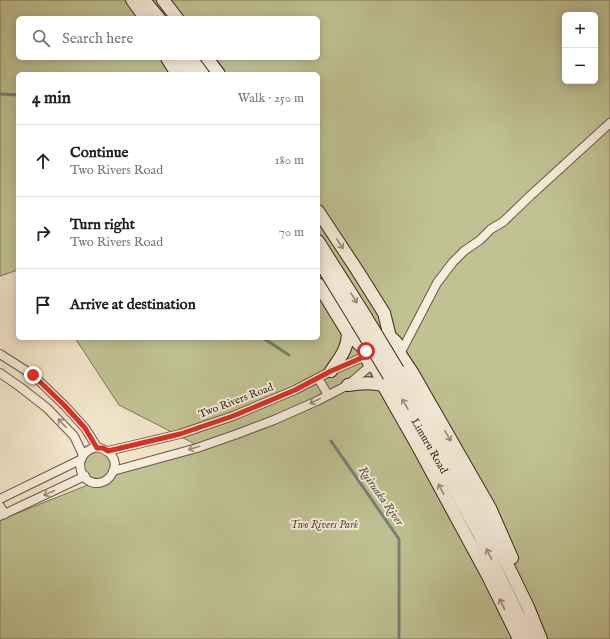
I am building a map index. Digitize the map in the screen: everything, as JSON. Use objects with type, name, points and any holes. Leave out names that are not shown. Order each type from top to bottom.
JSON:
[{"type":"main road","points":[[132,0],[144,16]]},
{"type":"main road","points":[[144,0],[157,16]]},
{"type":"main road","points":[[163,0],[175,16]]},
{"type":"main road","points":[[168,60],[176,72]]},
{"type":"main road","points":[[180,60],[189,72]]},
{"type":"main road","points":[[192,60],[202,72]]},
{"type":"main road","points":[[208,60],[218,72]]},
{"type":"main road","points":[[320,214],[384,313],[390,337],[380,336],[370,341],[368,346],[370,360],[381,370],[387,369],[396,364],[400,354]]},
{"type":"main road","name":"Limuru Road","points":[[320,245],[390,377],[478,532],[530,639]]},
{"type":"main road","name":"Limuru Road","points":[[320,262],[361,320]]},
{"type":"main road","name":"Limuru Road","points":[[320,287],[348,333],[370,360],[390,377],[478,510],[509,568],[528,607],[541,639]]},
{"type":"main road","points":[[331,371],[344,352],[348,333]]},
{"type":"main road","name":"Limuru Road","points":[[390,337],[398,344],[400,354],[412,372],[490,508],[518,574],[528,607]]},
{"type":"main road","points":[[348,385],[367,382],[375,383],[390,377]]},
{"type":"main road","name":"Limuru Road","points":[[390,377],[419,449],[489,578],[519,639]]},
{"type":"street","points":[[400,354],[437,283],[452,262],[492,229],[503,222],[610,123]]},
{"type":"street","points":[[0,354],[33,375],[65,406],[85,428],[97,448]]},
{"type":"street","points":[[113,471],[198,448],[274,420],[348,385],[370,360]]},
{"type":"street","name":"Two Rivers Road","points":[[108,451],[180,434],[233,416],[276,398],[331,371],[370,360]]},
{"type":"street","points":[[0,373],[47,408],[74,436],[82,458]]},
{"type":"street","points":[[318,378],[328,395]]},
{"type":"street","points":[[92,448],[97,448],[103,448],[108,451],[112,455],[115,466],[107,480],[95,483],[88,480],[84,476],[81,472],[80,466],[82,458],[87,451],[92,448]]},
{"type":"street","points":[[0,499],[82,458]]},
{"type":"street","points":[[0,506],[2,515],[84,476]]},
{"type":"green space","name":"Two Rivers Park","points":[[0,0],[610,0],[610,639],[0,639],[0,520],[98,481],[86,476],[82,461],[93,449],[109,454],[113,470],[197,445],[119,405],[76,340],[320,340],[320,72],[16,72],[16,271],[0,276]]},
{"type":"waterway","name":"Ruiruaka River","points":[[0,94],[16,95]]},
{"type":"waterway","name":"Ruiruaka River","points":[[266,340],[289,355]]},
{"type":"waterway","name":"Ruiruaka River","points":[[331,441],[399,539],[399,639]]},
{"type":"route","points":[[33,375],[85,428],[97,448],[103,448],[108,451],[180,434],[233,416],[295,390],[331,371],[366,356],[366,351]]}]
